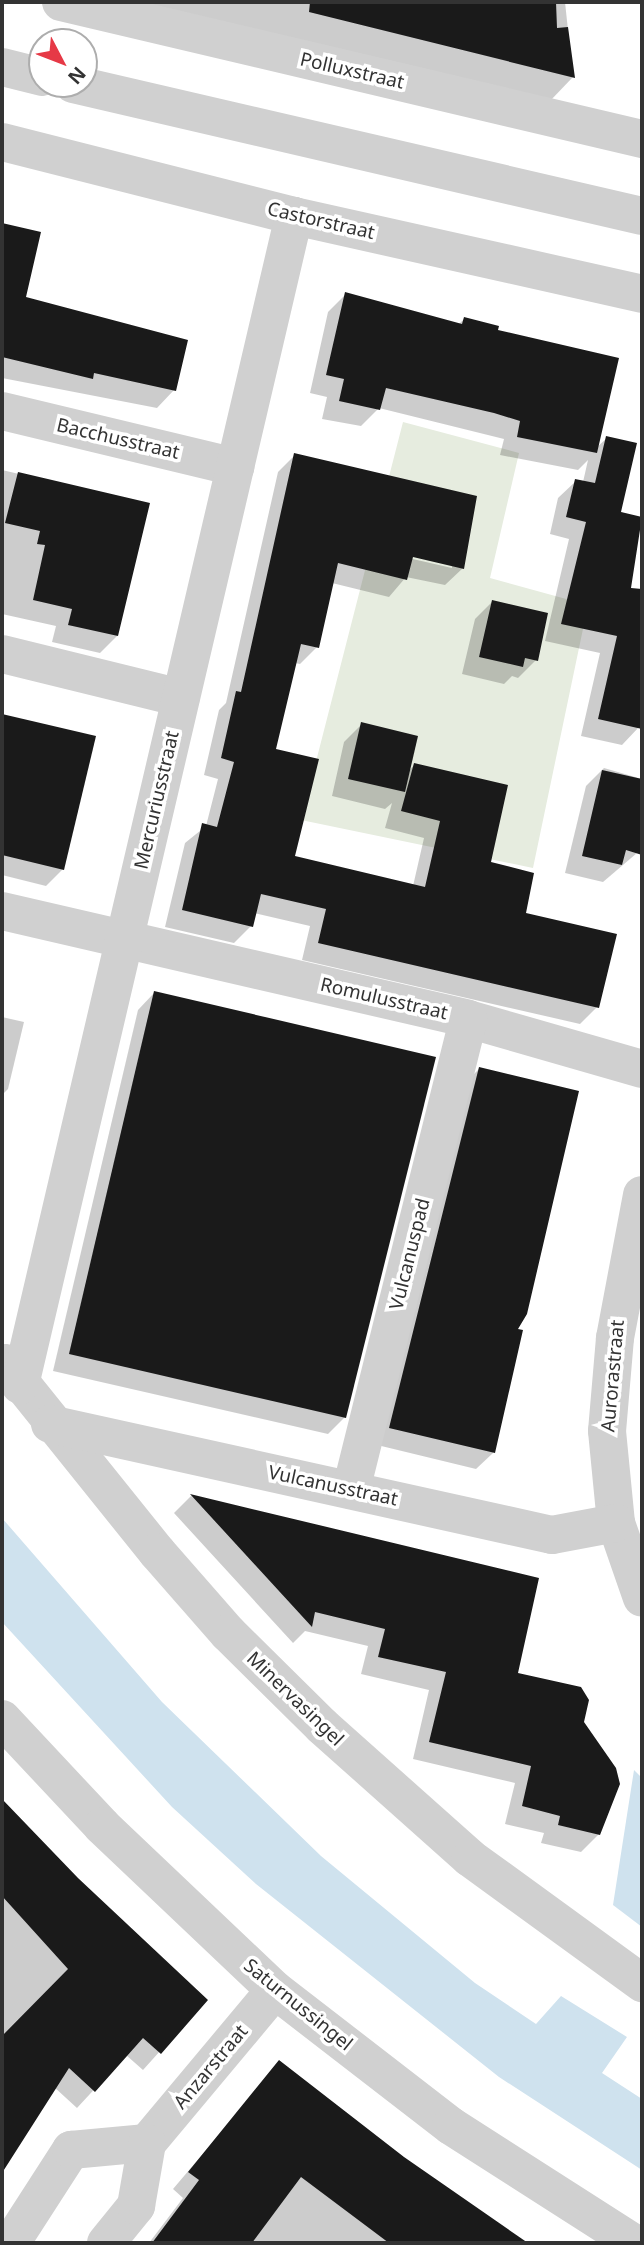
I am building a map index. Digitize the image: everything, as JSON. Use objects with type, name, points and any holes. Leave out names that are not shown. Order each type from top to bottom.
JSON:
[{"type":"street","name":"Polluxstraat","points":[[61,2],[642,139]]},
{"type":"street","points":[[2,67],[28,74]]},
{"type":"street","points":[[98,90],[642,216]]},
{"type":"street","name":"Castorstraat","points":[[2,142],[294,216],[642,294]]},
{"type":"street","name":"Mercuriusstraat","points":[[11,1372],[124,939],[294,216]]},
{"type":"street","name":"Bacchusstraat","points":[[2,411],[235,467]]},
{"type":"street","points":[[2,654],[181,698]]},
{"type":"street","name":"Romulusstraat","points":[[2,911],[468,1019],[642,1069]]},
{"type":"street","name":"Vulcanuspad","points":[[351,1490],[468,1019]]},
{"type":"street","name":"Aurorastraat","points":[[642,1195],[615,1338],[607,1431],[616,1523],[642,1598]]},
{"type":"street","name":"Minervasingel","points":[[11,1372],[50,1424],[228,1633],[321,1726],[470,1858],[642,1983]]},
{"type":"street","name":"Vulcanusstraat","points":[[50,1424],[552,1535],[616,1523]]},
{"type":"street","name":"Saturnussingel","points":[[2,1719],[102,1826],[275,1990],[451,2126],[634,2243]]},
{"type":"street","name":"Anzarstraat","points":[[147,2143],[275,1990]]},
{"type":"street","points":[[11,2243],[71,2150],[147,2143],[136,2206],[106,2243]]},
{"type":"shaded area","points":[[403,422],[519,453],[490,578],[588,605],[533,868],[301,820]]},
{"type":"water","points":[[2,1518],[162,1702],[321,1856],[475,1983],[536,2024],[561,1996],[627,2037],[602,2073],[642,2099],[642,2170],[499,2077],[256,1884],[172,1807],[2,1622]]},
{"type":"water","points":[[634,1770],[642,1778],[642,1927],[613,1905]]},
{"type":"building","points":[[310,2],[556,2],[557,28],[568,27],[575,78],[309,12]]},
{"type":"building","points":[[2,223],[41,232],[26,297],[188,340],[176,391],[94,373],[93,379],[2,357]]},
{"type":"building","points":[[345,292],[462,324],[464,317],[499,326],[498,330],[619,358],[597,453],[517,437],[520,421],[386,388],[380,410],[339,401],[344,379],[326,375]]},
{"type":"building","points":[[606,436],[637,443],[621,512],[642,517],[631,588],[642,589],[642,729],[598,719],[617,636],[561,624],[586,522],[566,517],[575,479],[595,483]]},
{"type":"building","points":[[294,453],[477,496],[464,569],[413,557],[407,580],[338,563],[319,648],[301,644],[276,749],[319,759],[295,856],[425,887],[440,821],[401,811],[414,763],[508,785],[491,862],[534,873],[526,913],[617,934],[599,1008],[318,943],[326,909],[261,894],[253,927],[182,910],[202,823],[217,827],[234,762],[221,758],[236,691],[241,692]]},
{"type":"building","points":[[18,472],[150,503],[118,636],[68,625],[72,609],[33,600],[45,545],[37,544],[40,531],[5,523]]},
{"type":"building","points":[[492,600],[548,613],[538,661],[525,658],[523,667],[479,657]]},
{"type":"building","points":[[2,714],[96,736],[64,870],[2,855]]},
{"type":"building","points":[[361,722],[418,736],[405,792],[348,779]]},
{"type":"building","points":[[602,770],[642,779],[642,855],[626,850],[622,865],[582,856]]},
{"type":"building","points":[[154,991],[436,1057],[346,1418],[69,1354]]},
{"type":"building","points":[[479,1067],[579,1091],[527,1314],[518,1329],[523,1330],[495,1453],[389,1428]]},
{"type":"building","points":[[190,1494],[539,1578],[518,1673],[581,1687],[589,1700],[584,1722],[616,1768],[620,1784],[600,1835],[558,1825],[560,1816],[522,1806],[531,1766],[429,1742],[446,1672],[378,1657],[385,1629],[315,1612],[312,1627]]},
{"type":"building","points":[[2,1799],[78,1878],[208,2000],[161,2054],[143,2038],[95,2092],[69,2068],[2,2173],[2,2036],[68,1969],[2,1896]]},
{"type":"building","points":[[279,2060],[404,2157],[528,2243],[389,2243],[301,2177],[252,2243],[152,2243],[199,2180],[188,2172]]}]
